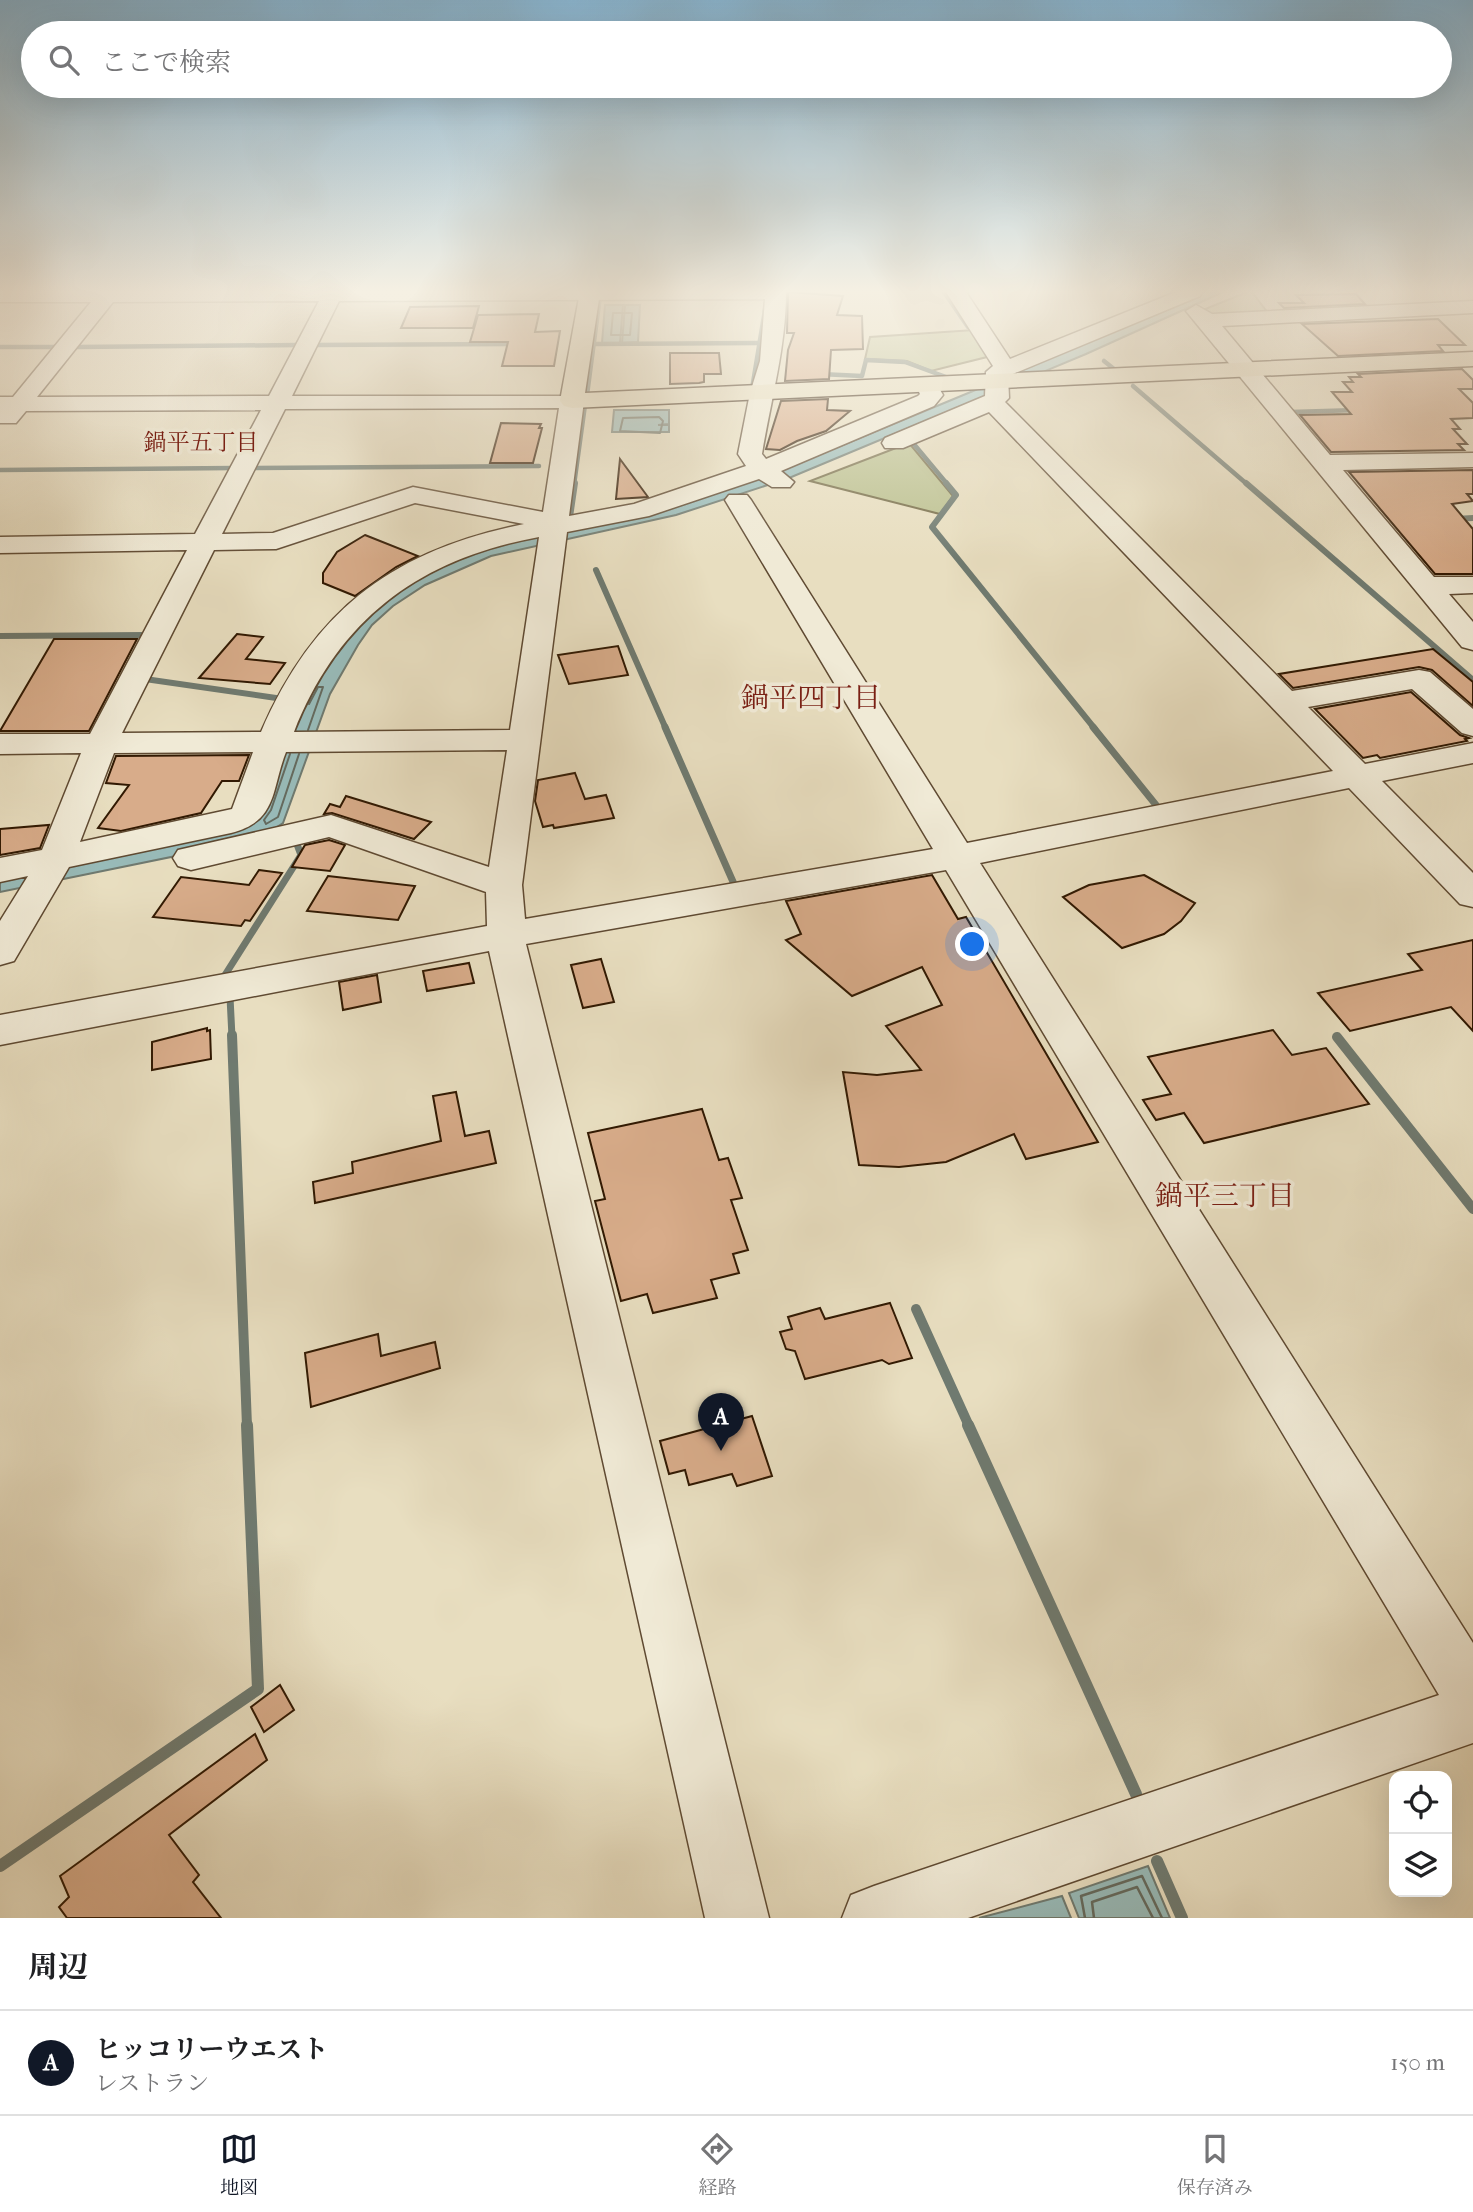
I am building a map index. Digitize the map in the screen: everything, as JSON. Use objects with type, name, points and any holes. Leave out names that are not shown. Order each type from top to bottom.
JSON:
[{"type":"main road","points":[[575,382],[572,401],[1028,382]]},
{"type":"street","points":[[0,428],[10,404],[30,382]]},
{"type":"street","points":[[0,952],[48,874],[101,743],[202,544],[289,382]]},
{"type":"street","points":[[765,382],[750,454],[773,477]]},
{"type":"street","points":[[992,382],[1285,702],[1473,895]]},
{"type":"street","points":[[868,454],[1002,382]]},
{"type":"street","points":[[1255,382],[1473,642]]},
{"type":"street","points":[[0,897],[48,874],[244,817],[251,808],[293,697],[313,660],[350,614],[374,594],[432,561],[464,548],[553,533],[669,522],[738,500],[773,477],[926,401],[932,394],[927,386]]},
{"type":"street","points":[[10,404],[572,401],[504,885],[508,957],[737,1918]]},
{"type":"street","points":[[1322,463],[1473,460]]},
{"type":"street","points":[[0,545],[202,544],[283,540],[413,495],[553,533],[773,477],[832,468]]},
{"type":"street","points":[[738,500],[1473,1696]]},
{"type":"street","points":[[1427,586],[1473,585]]},
{"type":"street","points":[[1285,702],[1419,679],[1473,726]]},
{"type":"street","points":[[0,744],[523,740]]},
{"type":"street","points":[[0,1030],[507,935],[958,856],[1473,753]]},
{"type":"street","points":[[0,870],[48,874],[331,826],[504,885]]},
{"type":"street","points":[[874,1918],[1473,1713]]},
{"type":"green space","points":[[909,443],[953,496],[940,514],[810,481]]},
{"type":"water","points":[[996,382],[1020,382],[789,478],[676,515],[491,556],[425,585],[393,606],[372,625],[358,645],[330,694],[283,823],[259,839],[0,892],[0,874],[240,824],[297,712],[345,629],[424,570],[546,530],[838,447]]},
{"type":"water","points":[[614,410],[669,410],[669,424],[658,425],[669,425],[669,432],[612,432]]},
{"type":"water","points":[[1148,1866],[1170,1918],[1079,1918],[1069,1893]]},
{"type":"water","points":[[1062,1896],[1071,1918],[979,1918]]},
{"type":"building","points":[[670,382],[704,382],[699,383],[670,384]]},
{"type":"building","points":[[1343,382],[1473,382],[1473,389],[1459,389],[1473,403],[1473,418],[1451,419],[1460,429],[1453,429],[1467,444],[1458,444],[1464,450],[1331,452],[1300,415],[1351,414],[1332,392],[1352,392]]},
{"type":"building","points":[[828,399],[827,410],[850,411],[826,431],[780,450],[766,449],[781,401]]},
{"type":"building","points":[[501,423],[541,424],[533,463],[490,463]]},
{"type":"building","points":[[620,459],[648,497],[616,499]]},
{"type":"building","points":[[1473,470],[1473,494],[1467,494],[1473,501],[1452,504],[1473,529],[1473,574],[1435,574],[1349,472]]},
{"type":"building","points":[[365,535],[418,556],[396,567],[355,596],[323,583],[323,573],[337,552]]},
{"type":"building","points":[[237,634],[263,637],[246,659],[285,663],[270,684],[199,678]]},
{"type":"building","points":[[54,639],[137,639],[89,731],[0,731]]},
{"type":"building","points":[[618,646],[628,675],[569,684],[558,655]]},
{"type":"building","points":[[1433,649],[1473,682],[1473,706],[1432,670],[1419,667],[1293,688],[1279,674]]},
{"type":"building","points":[[1411,692],[1460,735],[1469,738],[1465,739],[1467,741],[1380,758],[1377,755],[1363,758],[1315,709]]},
{"type":"building","points":[[249,755],[239,781],[222,781],[201,813],[121,831],[98,828],[129,785],[106,783],[116,756]]},
{"type":"building","points":[[575,773],[585,799],[606,795],[614,818],[554,828],[553,825],[543,827],[535,801],[538,780]]},
{"type":"building","points":[[346,796],[431,822],[414,839],[332,813],[324,814],[330,804],[340,807]]},
{"type":"building","points":[[49,825],[40,848],[0,855],[0,829]]},
{"type":"building","points":[[329,840],[345,845],[330,871],[292,867],[305,845]]},
{"type":"building","points":[[259,870],[282,873],[250,921],[245,920],[241,926],[153,917],[181,877],[249,885]]},
{"type":"building","points":[[932,875],[958,919],[966,917],[1098,1142],[1026,1159],[1014,1134],[946,1162],[899,1167],[859,1165],[843,1072],[877,1075],[921,1070],[886,1026],[942,1005],[922,967],[852,996],[786,940],[801,934],[786,901]]},
{"type":"building","points":[[1144,875],[1195,903],[1181,921],[1164,934],[1122,948],[1063,897],[1089,885]]},
{"type":"building","points":[[328,876],[415,886],[398,920],[307,911]]},
{"type":"building","points":[[1473,940],[1473,1031],[1451,1007],[1350,1031],[1318,993],[1422,970],[1408,954]]},
{"type":"building","points":[[601,959],[614,1002],[583,1008],[571,965]]},
{"type":"building","points":[[469,963],[474,983],[427,991],[423,971]]},
{"type":"building","points":[[377,975],[381,1002],[343,1010],[339,982]]},
{"type":"building","points":[[207,1028],[207,1031],[210,1030],[211,1059],[152,1070],[152,1042]]},
{"type":"building","points":[[1273,1030],[1292,1055],[1326,1048],[1369,1104],[1204,1143],[1184,1113],[1156,1120],[1143,1100],[1171,1094],[1148,1057]]},
{"type":"building","points":[[456,1092],[465,1136],[489,1131],[496,1163],[315,1203],[313,1182],[353,1173],[352,1162],[441,1141],[433,1096]]},
{"type":"building","points":[[702,1109],[719,1160],[728,1158],[742,1198],[731,1200],[748,1250],[733,1254],[739,1273],[711,1280],[717,1298],[653,1313],[647,1294],[621,1301],[595,1201],[605,1199],[588,1133]]},
{"type":"building","points":[[890,1303],[912,1358],[889,1364],[882,1360],[805,1379],[795,1351],[786,1349],[780,1332],[792,1329],[788,1317],[820,1308],[825,1319]]},
{"type":"building","points":[[378,1334],[381,1356],[435,1342],[440,1368],[311,1407],[305,1353]]},
{"type":"building","points":[[752,1416],[772,1476],[737,1486],[732,1474],[689,1485],[685,1470],[669,1474],[660,1441]]},
{"type":"building","points":[[280,1685],[294,1710],[264,1732],[251,1707]]},
{"type":"building","points":[[255,1734],[267,1760],[169,1835],[199,1875],[193,1882],[221,1918],[67,1918],[59,1907],[69,1897],[60,1876]]},
{"type":"waterway","points":[[587,395],[589,382]]},
{"type":"waterway","points":[[752,389],[753,382]]},
{"type":"waterway","points":[[1133,386],[1248,485]]},
{"type":"waterway","points":[[574,485],[585,405]]},
{"type":"waterway","points":[[1291,412],[1358,410]]},
{"type":"waterway","points":[[913,443],[948,485]]},
{"type":"waterway","points":[[255,468],[539,466]]},
{"type":"waterway","points":[[0,470],[234,468]]},
{"type":"waterway","points":[[570,517],[575,483]]},
{"type":"waterway","points":[[946,483],[956,495],[932,527],[1095,729]]},
{"type":"waterway","points":[[1246,483],[1473,680]]},
{"type":"waterway","points":[[1455,519],[1473,518]]},
{"type":"waterway","points":[[596,570],[666,729]]},
{"type":"waterway","points":[[0,636],[146,635]]},
{"type":"waterway","points":[[145,679],[283,699]]},
{"type":"waterway","points":[[665,727],[734,884]]},
{"type":"waterway","points":[[1093,727],[1156,805]]},
{"type":"waterway","points":[[225,975],[301,855],[295,839]]},
{"type":"waterway","points":[[230,997],[232,1037]]},
{"type":"waterway","points":[[232,1035],[247,1426]]},
{"type":"waterway","points":[[1337,1037],[1473,1209]]},
{"type":"waterway","points":[[916,1309],[969,1426]]},
{"type":"waterway","points":[[0,1866],[258,1689],[247,1425]]},
{"type":"waterway","points":[[968,1425],[1136,1794]]},
{"type":"waterway","points":[[1157,1861],[1182,1918]]},
{"type":"place","name":"ヒッコリーウエスト","points":[[721,1451]]},
{"type":"district","name":"鍋平五丁目","points":[[201,442]]},
{"type":"district","name":"鍋平四丁目","points":[[811,697]]},
{"type":"district","name":"鍋平三丁目","points":[[1225,1195]]}]
